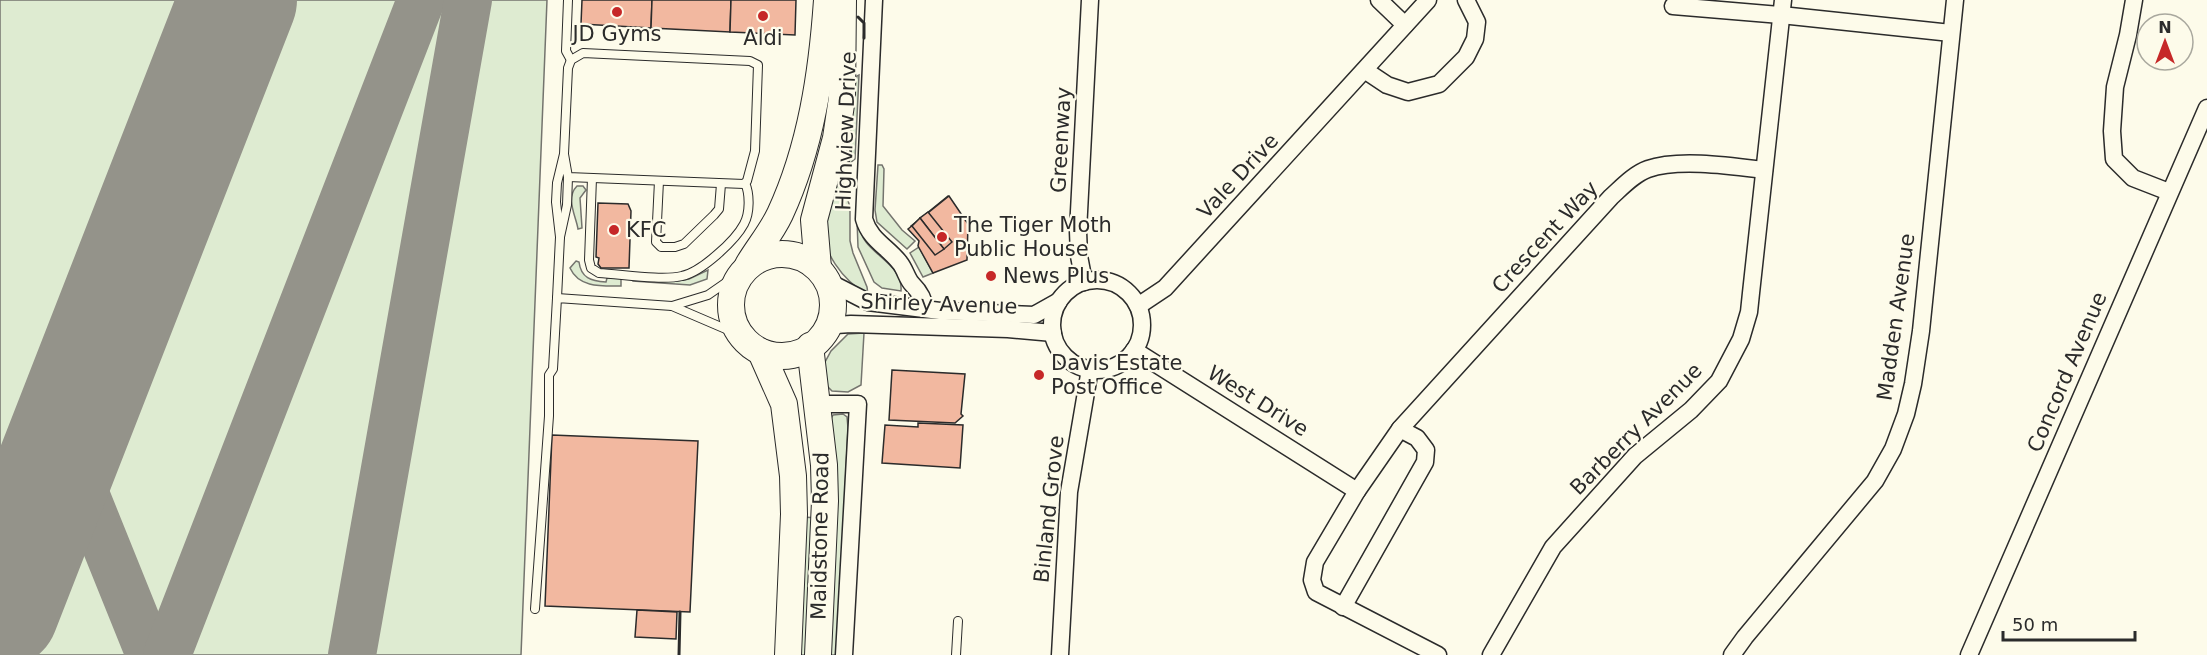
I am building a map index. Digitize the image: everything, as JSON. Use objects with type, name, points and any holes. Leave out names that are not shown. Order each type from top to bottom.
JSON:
[{"type":"main road","points":[[826,0],[819,75],[806,143],[780,214],[735,287],[731,305],[735,324],[742,336],[761,352],[791,355],[799,353],[818,338],[831,314],[832,303],[822,274],[814,220],[836,138],[842,98],[843,0]]},
{"type":"main road","points":[[745,269],[767,256],[786,254],[806,259],[822,274]]},
{"type":"main road","name":"Maidstone Road","points":[[818,338],[817,404],[824,465],[825,501],[818,655]]},
{"type":"main road","name":"Maidstone Road","points":[[761,352],[784,404],[793,470],[794,514],[788,655]]},
{"type":"street","name":"Highview Drive","points":[[874,0],[864,219],[871,235],[901,264],[910,283],[916,287],[924,300],[925,309]]},
{"type":"street","name":"Greenway","points":[[1084,282],[1079,256],[1078,231],[1090,0]]},
{"type":"street","points":[[1379,0],[1405,25]]},
{"type":"street","name":"Vale Drive","points":[[1138,306],[1165,288],[1366,71],[1428,0]]},
{"type":"street","points":[[1366,71],[1387,85],[1408,92],[1439,84],[1467,57],[1474,39],[1477,22],[1466,0]]},
{"type":"street","name":"Madden Avenue","points":[[1732,655],[1744,637],[1875,481],[1893,449],[1906,414],[1921,331],[1955,0]]},
{"type":"street","points":[[2134,0],[2115,87],[2112,131],[2114,159],[2133,178],[2169,192]]},
{"type":"street","points":[[1673,6],[1782,7],[1951,33]]},
{"type":"street","name":"Barberry Avenue","points":[[1491,655],[1553,547],[1635,456],[1690,410],[1719,381],[1741,339],[1749,312],[1782,7]]},
{"type":"street","name":"Concord Avenue","points":[[1969,655],[2207,108]]},
{"type":"street","name":"Crescent Way","points":[[1438,655],[1316,592],[1312,580],[1315,562],[1357,491],[1400,429],[1630,180],[1646,169],[1670,164],[1764,170]]},
{"type":"street","name":"Shirley Avenue","points":[[822,274],[868,302],[925,309],[1034,315],[1059,301],[1067,291],[1084,282]]},
{"type":"street","points":[[1059,301],[1053,315],[1053,333],[1057,346],[1066,357],[1077,365],[1090,369],[1100,370],[1120,363],[1134,350],[1141,333],[1141,315],[1138,306],[1125,290],[1116,284],[1105,280],[1084,282]]},
{"type":"street","points":[[906,307],[910,283]]},
{"type":"street","name":"Shirley Avenue","points":[[818,338],[836,325],[851,324],[1008,329],[1053,333]]},
{"type":"street","name":"West Drive","points":[[1134,350],[1357,491]]},
{"type":"street","name":"Binland Grove","points":[[1060,655],[1069,492],[1090,369]]},
{"type":"street","points":[[817,404],[858,404],[844,655]]},
{"type":"street","points":[[1343,607],[1425,462],[1426,450],[1417,438],[1400,429]]},
{"type":"lane","points":[[568,0],[567,51],[571,60]]},
{"type":"lane","points":[[535,609],[549,416],[549,375],[553,369],[557,298],[560,237],[556,202],[557,183],[564,154],[568,68],[571,60],[583,53],[755,62],[759,68],[756,144],[754,161],[745,183],[748,193],[747,215],[740,231],[699,269],[680,276],[665,277],[599,273],[591,268],[589,260],[592,178]]},
{"type":"lane","points":[[560,237],[567,205],[568,177],[564,154]]},
{"type":"lane","points":[[568,177],[721,184],[745,183]]},
{"type":"lane","points":[[659,181],[656,242],[661,247],[675,247],[684,244],[714,215],[720,208],[721,184]]},
{"type":"lane","points":[[672,306],[708,295],[745,269]]},
{"type":"lane","points":[[557,298],[672,306],[742,336]]},
{"type":"lane","points":[[956,655],[958,621]]},
{"type":"green space","points":[[0,0],[547,0],[521,655],[0,655]]},
{"type":"green space","points":[[859,75],[855,159],[849,164],[851,148],[843,145]]},
{"type":"green space","points":[[878,165],[882,165],[884,169],[883,206],[902,230],[915,241],[907,249],[877,222],[875,210]]},
{"type":"green space","points":[[839,172],[850,207],[850,241],[868,295],[842,273],[826,244],[825,222]]},
{"type":"green space","points":[[577,186],[583,186],[586,190],[580,198],[582,228],[578,229],[572,207],[572,196]]},
{"type":"green space","points":[[857,220],[864,240],[898,276],[901,291],[882,288],[874,282],[858,247]]},
{"type":"green space","points":[[919,247],[933,273],[923,277],[910,253]]},
{"type":"green space","points":[[576,261],[579,262],[582,272],[588,278],[606,282],[607,278],[621,278],[621,286],[592,284],[579,279],[570,268]]},
{"type":"green space","points":[[708,270],[707,279],[690,285],[633,281],[633,279],[678,281],[689,279]]},
{"type":"green space","points":[[864,333],[861,385],[848,392],[832,391],[825,384],[824,364],[831,351],[848,334]]},
{"type":"green space","points":[[843,414],[847,417],[848,428],[837,655],[828,655],[830,420],[833,415]]},
{"type":"green space","points":[[804,517],[816,518],[809,655],[799,655]]},
{"type":"building","name":"JD Gyms","points":[[582,0],[652,0],[651,28],[581,24]]},
{"type":"building","points":[[652,0],[731,0],[730,32],[651,28]]},
{"type":"building","name":"Aldi","points":[[731,0],[796,0],[795,35],[730,32]]},
{"type":"building","points":[[948,196],[958,210],[938,224],[952,242],[935,255],[911,226]]},
{"type":"building","name":"The Tiger Moth Public House","points":[[949,196],[968,224],[967,260],[933,273],[918,246],[919,241],[908,229]]},
{"type":"building","name":"KFC","points":[[598,203],[628,204],[631,211],[629,268],[601,268],[598,264],[599,258],[596,257]]},
{"type":"building","points":[[928,212],[952,242],[944,249],[920,218]]},
{"type":"building","points":[[920,218],[944,249],[935,255],[912,226]]},
{"type":"building","points":[[892,370],[965,374],[961,414],[963,416],[955,423],[889,420]]},
{"type":"building","points":[[918,423],[963,425],[960,468],[882,463],[885,425],[918,427]]},
{"type":"building","points":[[552,435],[698,441],[690,612],[545,606]]},
{"type":"building","points":[[637,610],[677,612],[676,639],[635,637]]},
{"type":"taxiway","points":[[167,655],[421,0]]},
{"type":"taxiway","points":[[352,655],[468,0]]},
{"type":"taxiway","points":[[65,444],[150,655]]},
{"type":"runway","points":[[0,610],[238,0]]},
{"type":"fence","points":[[843,145],[851,148],[848,163]]},
{"type":"fence","points":[[846,171],[852,187]]},
{"type":"wall","points":[[858,17],[864,23],[864,38]]},
{"type":"wall","points":[[843,145],[851,148],[848,163]]},
{"type":"wall","points":[[679,655],[680,612]]},
{"type":"place","name":"JD Gyms","points":[[617,12]]},
{"type":"place","name":"Aldi","points":[[763,16]]},
{"type":"place","name":"KFC","points":[[614,230]]},
{"type":"place","name":"The Tiger Moth Public House","points":[[942,237]]},
{"type":"place","name":"News Plus","points":[[991,276]]},
{"type":"place","name":"Davis Estate Post Office","points":[[1039,375]]}]
